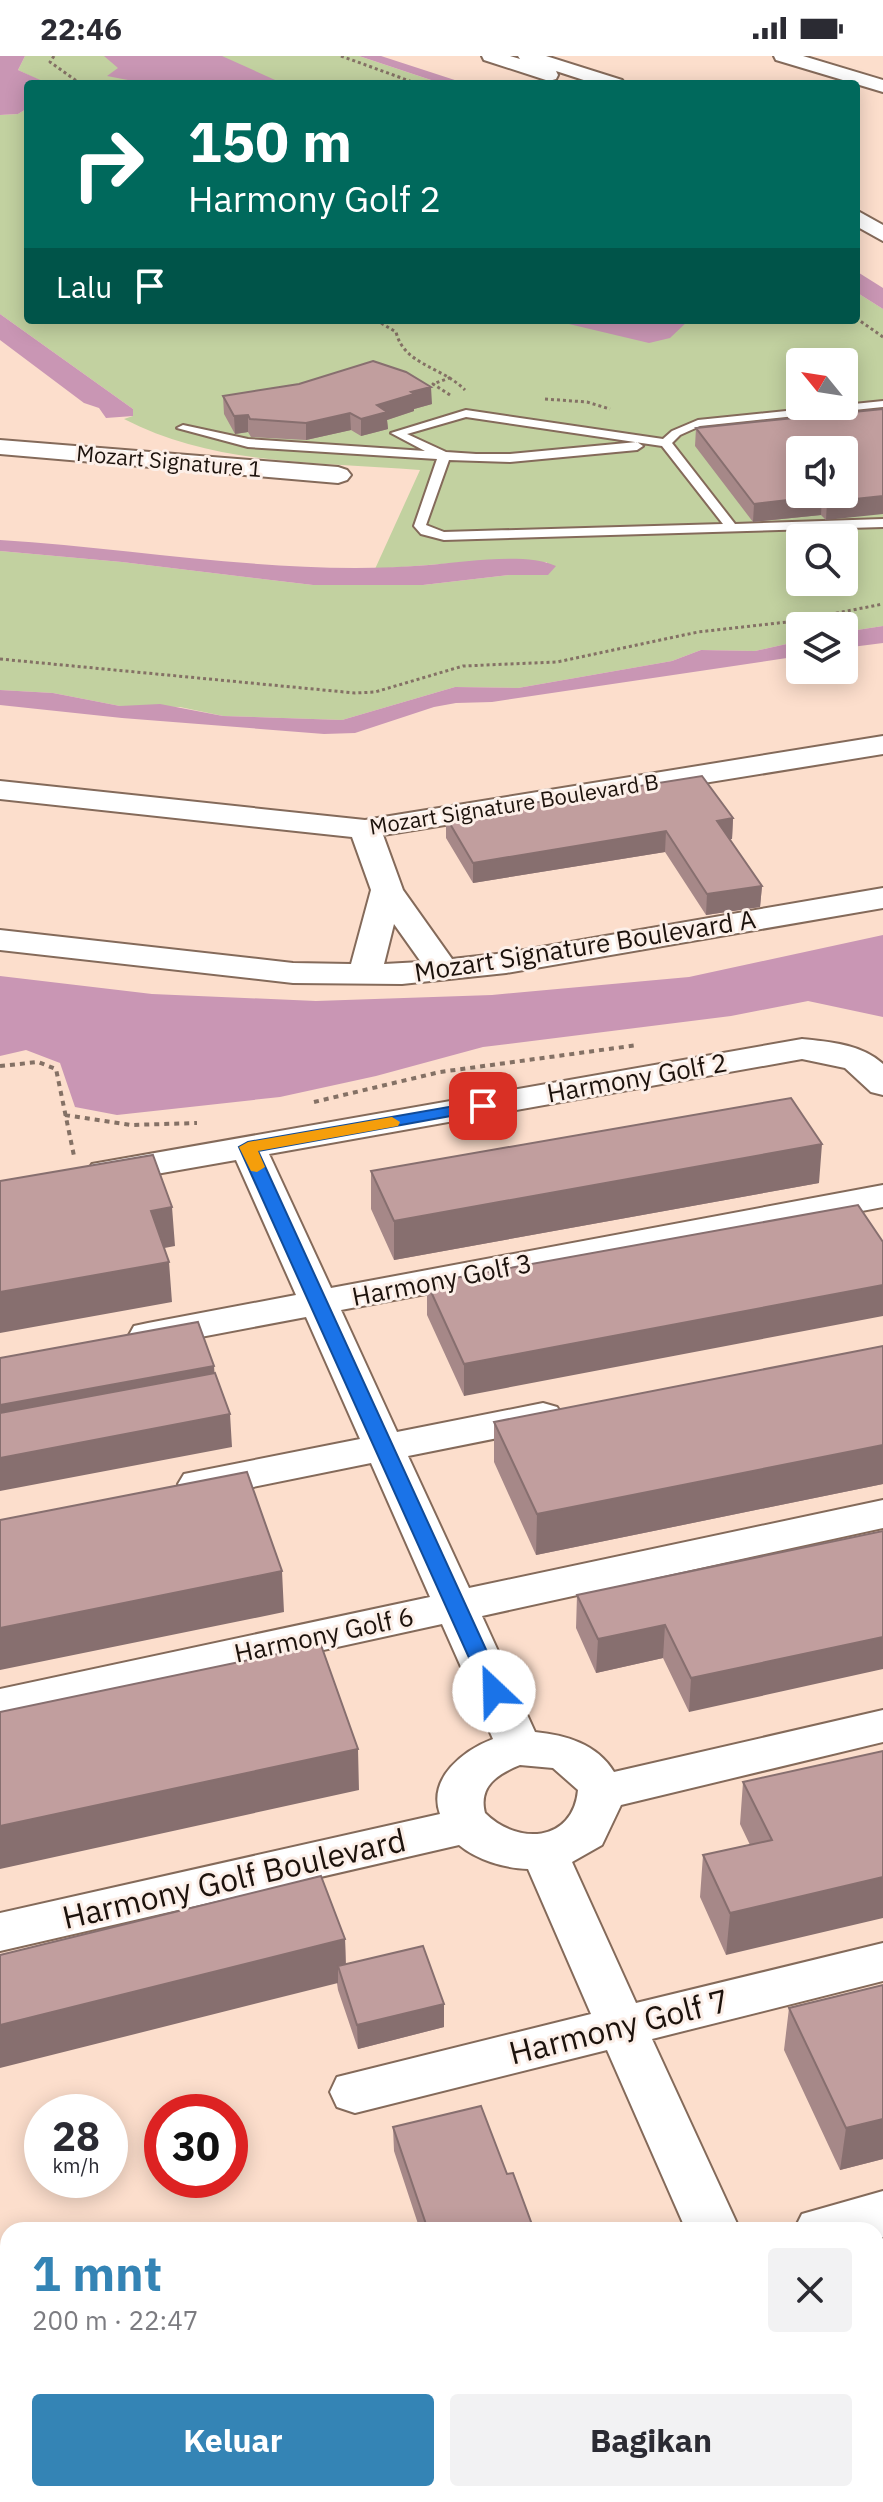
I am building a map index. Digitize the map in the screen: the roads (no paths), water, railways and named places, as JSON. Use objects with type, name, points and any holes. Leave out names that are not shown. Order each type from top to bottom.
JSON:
[{"type":"street","points":[[491,56],[566,80]]},
{"type":"street","points":[[527,56],[602,80]]},
{"type":"street","points":[[783,56],[883,86]]},
{"type":"street","points":[[860,195],[883,211]]},
{"type":"street","points":[[860,219],[883,235]]},
{"type":"street","name":"Mozart Signature 1","points":[[0,447],[338,475]]},
{"type":"street","name":"Mozart Signature Boulevard B","points":[[0,790],[365,829],[883,745]]},
{"type":"street","points":[[365,829],[387,890],[444,971]]},
{"type":"street","points":[[365,975],[387,890]]},
{"type":"street","name":"Mozart Signature Boulevard A","points":[[0,940],[293,973],[365,975],[444,971],[506,963],[883,898]]},
{"type":"street","name":"Harmony Golf 2","points":[[78,1176],[802,1049],[842,1053],[869,1066],[883,1085]]},
{"type":"street","points":[[248,1147],[520,1748]]},
{"type":"street","name":"Harmony Golf 3","points":[[121,1340],[883,1196]]},
{"type":"street","points":[[169,1490],[586,1407]]},
{"type":"street","name":"Harmony Golf 6","points":[[0,1705],[883,1514]]},
{"type":"street","points":[[602,1792],[883,1726]]},
{"type":"street","points":[[520,1748],[547,1748],[572,1757],[593,1772],[602,1792],[585,1832],[567,1844],[544,1852],[519,1852],[497,1844],[468,1825],[461,1808],[461,1792],[469,1775],[497,1753],[520,1748]]},
{"type":"street","name":"Harmony Golf Boulevard","points":[[0,1932],[468,1825]]},
{"type":"street","points":[[544,1852],[709,2222]]},
{"type":"street","name":"Harmony Golf 7","points":[[355,2092],[883,1962]]},
{"type":"street","points":[[852,2222],[883,2214]]},
{"type":"lane","points":[[183,428],[248,443],[510,458],[666,443],[676,433],[698,423],[883,404]]},
{"type":"lane","points":[[444,456],[397,433],[466,413],[666,443],[733,529]]},
{"type":"lane","points":[[444,456],[420,526],[425,531],[444,536],[883,523]]}]
